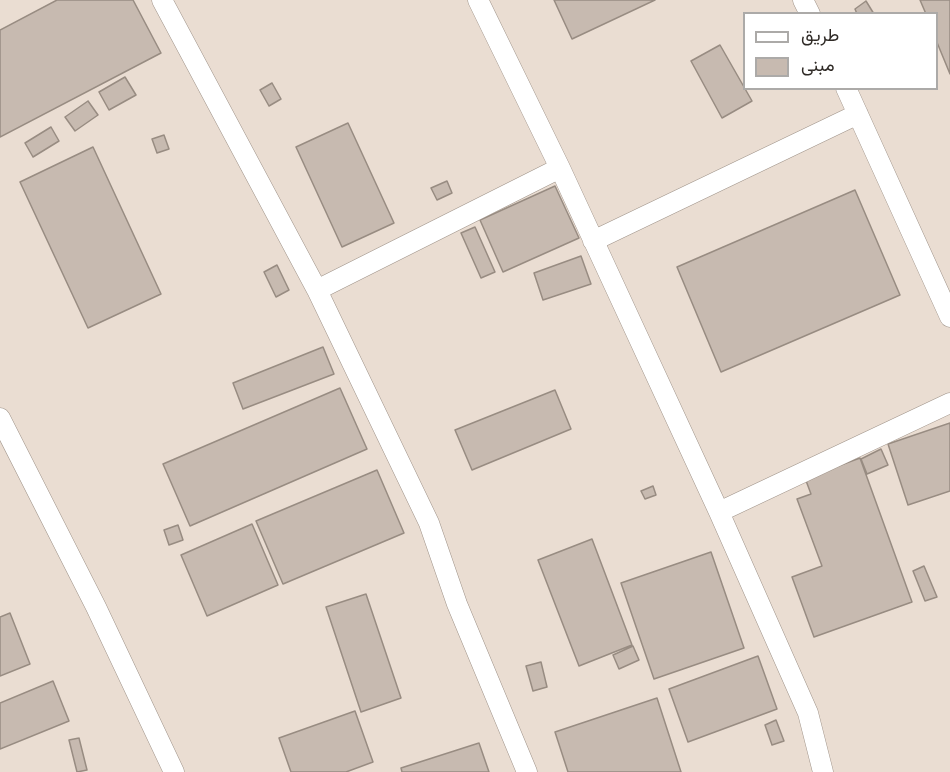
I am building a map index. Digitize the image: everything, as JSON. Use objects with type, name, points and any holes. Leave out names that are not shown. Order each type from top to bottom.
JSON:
[{"type":"street","points":[[162,0],[317,290],[429,523],[458,604],[527,772]]},
{"type":"street","points":[[478,0],[560,168],[808,713],[822,772]]},
{"type":"street","points":[[847,90],[950,317]]},
{"type":"street","points":[[593,241],[858,114]]},
{"type":"street","points":[[317,290],[560,168]]},
{"type":"street","points":[[718,512],[950,403]]},
{"type":"street","points":[[0,418],[96,607],[174,772]]},
{"type":"building","points":[[57,0],[133,0],[161,53],[0,137],[0,30]]},
{"type":"building","points":[[554,0],[655,0],[572,39]]},
{"type":"building","points":[[920,0],[950,0],[950,74],[938,45],[938,12],[925,12]]},
{"type":"building","points":[[866,1],[873,12],[856,12],[855,9]]},
{"type":"building","points":[[720,45],[743,85],[743,90],[746,90],[752,101],[722,118],[691,61]]},
{"type":"building","points":[[125,77],[136,95],[109,110],[99,92]]},
{"type":"building","points":[[272,83],[281,99],[269,106],[260,90]]},
{"type":"building","points":[[88,101],[98,115],[75,131],[65,117]]},
{"type":"building","points":[[348,123],[394,223],[342,247],[296,147]]},
{"type":"building","points":[[51,127],[59,141],[33,157],[25,143]]},
{"type":"building","points":[[164,135],[169,149],[157,153],[152,139]]},
{"type":"building","points":[[93,147],[161,294],[88,328],[20,182]]},
{"type":"building","points":[[447,181],[452,193],[437,200],[431,188]]},
{"type":"building","points":[[555,186],[579,238],[503,272],[480,220]]},
{"type":"building","points":[[855,190],[900,295],[721,372],[677,267]]},
{"type":"building","points":[[475,227],[495,272],[481,278],[461,233]]},
{"type":"building","points":[[581,256],[591,284],[543,300],[534,273]]},
{"type":"building","points":[[277,265],[289,290],[276,297],[264,272]]},
{"type":"building","points":[[323,347],[334,374],[243,409],[233,383]]},
{"type":"building","points":[[340,388],[367,449],[190,526],[163,464]]},
{"type":"building","points":[[555,390],[571,429],[472,470],[455,430]]},
{"type":"building","points":[[950,423],[950,491],[908,505],[888,444]]},
{"type":"building","points":[[881,449],[888,465],[867,474],[861,459]]},
{"type":"building","points":[[860,458],[912,602],[814,637],[792,577],[822,566],[797,499],[811,494],[805,478]]},
{"type":"building","points":[[377,470],[404,533],[283,584],[256,521]]},
{"type":"building","points":[[653,486],[656,495],[645,499],[641,491]]},
{"type":"building","points":[[252,524],[278,585],[207,616],[181,555]]},
{"type":"building","points":[[178,525],[183,540],[169,545],[164,530]]},
{"type":"building","points":[[592,539],[632,645],[579,666],[538,560]]},
{"type":"building","points":[[711,552],[744,648],[654,679],[621,583]]},
{"type":"building","points":[[924,566],[937,597],[925,601],[913,571]]},
{"type":"building","points":[[366,594],[401,698],[361,712],[326,607]]},
{"type":"building","points":[[10,613],[30,664],[0,676],[0,617]]},
{"type":"building","points":[[633,646],[639,660],[619,669],[613,655]]},
{"type":"building","points":[[758,656],[777,709],[688,742],[669,689]]},
{"type":"building","points":[[541,662],[547,687],[533,691],[526,666]]},
{"type":"building","points":[[53,681],[69,721],[0,749],[0,703]]},
{"type":"building","points":[[657,698],[681,772],[568,772],[555,732]]},
{"type":"building","points":[[355,711],[373,762],[346,772],[291,772],[279,738]]},
{"type":"building","points":[[776,720],[784,741],[772,745],[765,725]]},
{"type":"building","points":[[79,738],[87,770],[77,772],[69,740]]},
{"type":"building","points":[[479,743],[489,772],[402,772],[401,768]]}]
